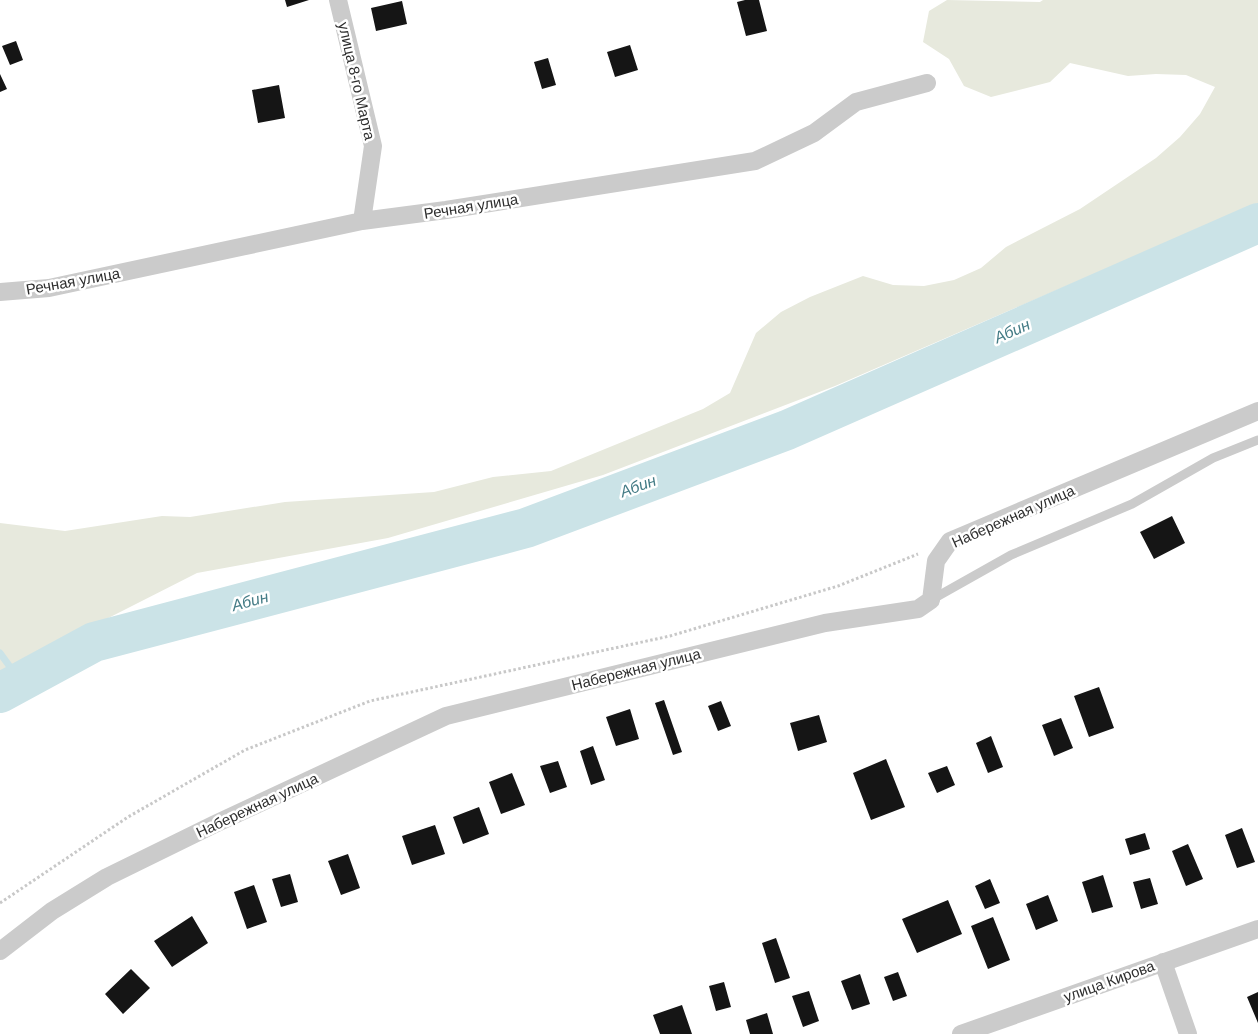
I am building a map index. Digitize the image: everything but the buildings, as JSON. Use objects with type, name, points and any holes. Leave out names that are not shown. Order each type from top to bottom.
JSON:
[{"type":"street","name":"улица 8-го Марта","points":[[338,0],[373,146],[362,221]]},
{"type":"street","name":"Речная улица","points":[[0,292],[49,288],[362,221],[446,210],[755,160],[814,133],[856,102],[927,82]]},
{"type":"street","name":"Набережная улица","points":[[0,951],[52,911],[108,877],[224,820],[446,716],[825,623],[918,609],[931,600],[936,561],[950,541],[1258,411]]},
{"type":"street","name":"улица Кирова","points":[[961,1034],[1258,928]]},
{"type":"street","points":[[1163,962],[1188,1034]]},
{"type":"lane","points":[[931,600],[1011,555],[1132,504],[1213,458],[1258,440]]},
{"type":"shaded area","points":[[947,0],[1040,2],[1043,0],[1258,0],[1258,203],[835,386],[603,475],[388,538],[197,573],[0,673],[0,523],[65,531],[162,516],[190,517],[285,502],[434,492],[493,477],[551,471],[703,409],[730,393],[756,333],[781,312],[810,297],[863,276],[893,285],[924,286],[954,280],[981,268],[1006,247],[1080,209],[1156,158],[1180,137],[1200,114],[1215,87],[1186,75],[1156,74],[1128,76],[1070,63],[1050,82],[991,97],[964,86],[949,59],[923,42],[929,11]]},
{"type":"waterway","name":"Абин","points":[[0,693],[94,642],[526,528],[787,430],[1258,223]]},
{"type":"waterway","points":[[0,653],[21,682]]}]
